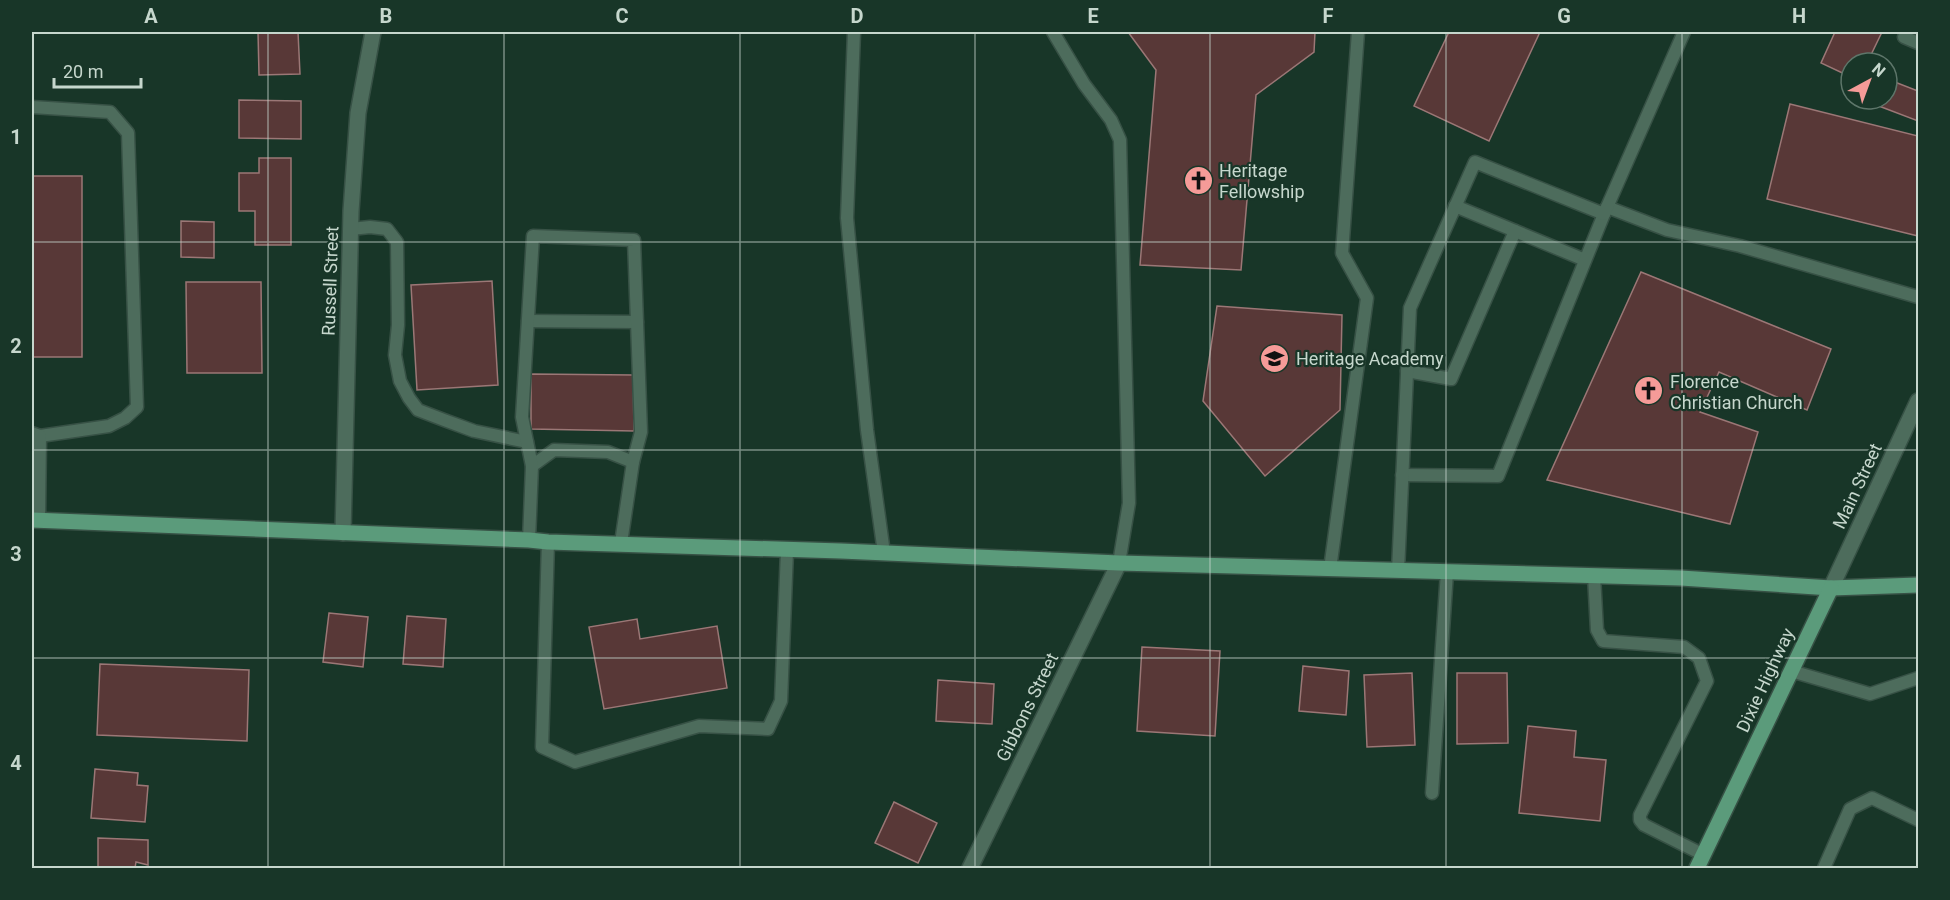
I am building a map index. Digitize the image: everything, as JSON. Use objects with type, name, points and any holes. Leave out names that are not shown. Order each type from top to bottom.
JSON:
[{"type":"main road","points":[[35,520],[1119,563],[1681,578],[1831,588],[1918,585]]},
{"type":"main road","name":"Dixie Highway","points":[[1701,862],[1831,588]]},
{"type":"street","name":"Russell Street","points":[[343,533],[351,229],[358,114],[373,32]]},
{"type":"street","name":"Main Street","points":[[1831,588],[1918,401]]},
{"type":"street","name":"Gibbons Street","points":[[970,868],[1119,563]]},
{"type":"lane","points":[[854,32],[847,218],[867,430],[884,553]]},
{"type":"lane","points":[[1053,32],[1084,84],[1111,120],[1120,140],[1129,503],[1119,563]]},
{"type":"lane","points":[[1330,569],[1367,298],[1342,253],[1358,32]]},
{"type":"lane","points":[[1402,475],[1498,476],[1605,210],[1684,32]]},
{"type":"lane","points":[[1904,37],[1918,43]]},
{"type":"lane","points":[[32,107],[110,112],[128,133],[136,407],[125,418],[109,426],[36,435],[35,520]]},
{"type":"lane","points":[[1398,571],[1410,308],[1475,162],[1605,210],[1667,230],[1740,246],[1918,297]]},
{"type":"lane","points":[[1455,206],[1585,260]]},
{"type":"lane","points":[[351,229],[370,227],[387,229],[396,242],[398,325],[395,355],[400,381],[418,410],[474,431],[527,442]]},
{"type":"lane","points":[[1407,371],[1451,379],[1515,231]]},
{"type":"lane","points":[[529,540],[532,466],[522,417],[533,236],[634,240],[641,432],[633,462],[621,543]]},
{"type":"lane","points":[[528,321],[637,322]]},
{"type":"lane","points":[[532,466],[554,450],[608,452],[633,462]]},
{"type":"lane","points":[[548,542],[542,747],[576,762],[699,726],[768,729],[781,701],[787,550]]},
{"type":"lane","points":[[1432,793],[1447,572]]},
{"type":"lane","points":[[1594,576],[1597,630],[1603,641],[1684,647],[1698,658],[1707,681],[1640,815],[1640,820],[1644,825],[1701,862]]},
{"type":"lane","points":[[1791,671],[1870,694],[1918,678]]},
{"type":"lane","points":[[1824,868],[1850,809],[1872,798],[1918,820]]},
{"type":"building","points":[[258,32],[298,32],[300,74],[259,75]]},
{"type":"building","name":"Heritage Fellowship","points":[[1128,32],[1315,32],[1314,52],[1256,95],[1241,270],[1140,265],[1156,70]]},
{"type":"building","points":[[1449,32],[1540,32],[1489,141],[1414,106]]},
{"type":"building","points":[[1835,32],[1882,32],[1873,51],[1839,51],[1839,71],[1821,63]]},
{"type":"building","points":[[1899,84],[1918,91],[1918,121],[1892,111],[1899,111]]},
{"type":"building","points":[[239,100],[301,101],[301,139],[239,138]]},
{"type":"building","points":[[1790,104],[1918,136],[1918,236],[1767,199]]},
{"type":"building","points":[[259,158],[291,158],[291,245],[255,245],[255,211],[239,211],[239,173],[259,173]]},
{"type":"building","points":[[32,176],[82,176],[82,357],[32,357]]},
{"type":"building","points":[[181,221],[214,222],[214,258],[181,257]]},
{"type":"building","name":"Florence Christian Church","points":[[1641,272],[1831,349],[1807,410],[1719,372],[1700,412],[1758,432],[1730,524],[1547,480]]},
{"type":"building","points":[[492,281],[498,385],[417,390],[411,285]]},
{"type":"building","points":[[186,282],[261,282],[262,373],[187,373]]},
{"type":"building","name":"Heritage Academy","points":[[1217,306],[1342,315],[1340,410],[1265,476],[1203,401]]},
{"type":"building","points":[[531,374],[633,375],[634,431],[531,429]]},
{"type":"building","points":[[329,613],[368,617],[363,667],[323,662]]},
{"type":"building","points":[[407,616],[446,619],[443,667],[403,664]]},
{"type":"building","points":[[637,619],[640,639],[717,626],[727,688],[604,709],[589,627]]},
{"type":"building","points":[[1142,647],[1220,651],[1215,736],[1137,731]]},
{"type":"building","points":[[100,664],[249,670],[247,741],[97,735]]},
{"type":"building","points":[[1303,666],[1349,671],[1346,715],[1299,711]]},
{"type":"building","points":[[1412,673],[1415,745],[1367,747],[1364,675]]},
{"type":"building","points":[[1457,673],[1507,673],[1508,743],[1457,744]]},
{"type":"building","points":[[938,680],[994,684],[992,724],[936,721]]},
{"type":"building","points":[[1528,726],[1576,731],[1574,757],[1606,760],[1600,821],[1519,813]]},
{"type":"building","points":[[95,769],[138,773],[137,785],[148,786],[145,822],[91,818]]},
{"type":"building","points":[[894,802],[937,823],[918,863],[875,843]]},
{"type":"building","points":[[98,838],[148,840],[148,865],[136,862],[135,868],[98,868]]},
{"type":"place","name":"Heritage Fellowship","points":[[1198,180]]},
{"type":"place","name":"Heritage Academy","points":[[1275,358]]},
{"type":"place","name":"Florence Christian Church","points":[[1649,391]]}]
